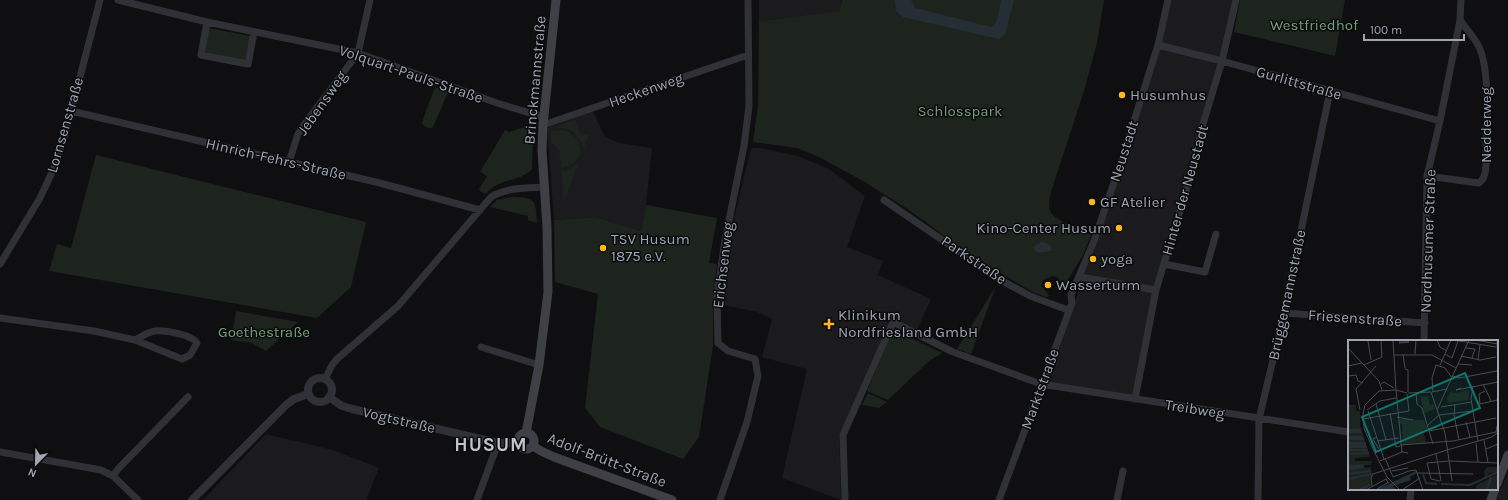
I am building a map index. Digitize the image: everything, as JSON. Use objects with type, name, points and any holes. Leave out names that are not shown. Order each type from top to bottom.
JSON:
[{"type":"main road","name":"Brinckmannstraße","points":[[546,187],[542,150],[543,121],[556,0]]},
{"type":"main road","name":"Adolf-Brütt-Straße","points":[[526,433],[539,365],[548,292],[546,187]]},
{"type":"main road","name":"Adolf-Brütt-Straße","points":[[526,433],[520,436],[518,443],[522,448],[526,449],[533,446]]},
{"type":"main road","name":"Adolf-Brütt-Straße","points":[[526,433],[532,436],[534,442],[533,446]]},
{"type":"main road","name":"Adolf-Brütt-Straße","points":[[533,446],[554,457],[672,500]]},
{"type":"main road","points":[[1499,471],[1508,455]]},
{"type":"main road","points":[[1491,500],[1495,490]]},
{"type":"street","name":"Lornsenstraße","points":[[0,264],[45,188],[59,154],[100,0]]},
{"type":"street","name":"Volquart-Pauls-Straße","points":[[118,0],[207,22],[358,53],[523,112],[543,121]]},
{"type":"street","name":"Jebensweg","points":[[289,162],[298,134],[303,126],[358,53],[370,0]]},
{"type":"street","name":"Erichsenweg","points":[[720,500],[747,422],[758,376],[755,359],[728,351],[718,343],[717,298],[729,215],[744,146],[750,106],[748,0]]},
{"type":"street","name":"Neustadt","points":[[1080,278],[1094,241],[1158,45],[1168,0]]},
{"type":"street","name":"Hinter der Neustadt","points":[[1135,399],[1156,290],[1193,167],[1203,124],[1222,61],[1236,0]]},
{"type":"street","name":"Nordhusumer Straße","points":[[1424,340],[1427,176],[1440,121],[1460,20],[1461,0]]},
{"type":"street","name":"Nedderweg","points":[[1427,176],[1479,183],[1482,181],[1485,174],[1486,72],[1479,46],[1460,20]]},
{"type":"street","points":[[207,22],[201,55],[248,64],[254,32]]},
{"type":"street","name":"Gurlittstraße","points":[[1158,45],[1222,61],[1330,92],[1440,121]]},
{"type":"street","name":"Heckenweg","points":[[543,121],[748,55]]},
{"type":"street","name":"Brüggemannstraße","points":[[1258,500],[1259,419],[1284,313],[1330,92]]},
{"type":"street","name":"Hinrich-Fehrs-Straße","points":[[71,111],[289,162],[480,210]]},
{"type":"street","points":[[325,379],[334,362],[408,296],[492,197],[502,191],[546,187]]},
{"type":"street","name":"Parkstraße","points":[[884,200],[1000,279],[1030,296],[1068,310]]},
{"type":"street","name":"Hinter der Neustadt","points":[[1164,264],[1205,272],[1216,234]]},
{"type":"street","points":[[1080,278],[1156,290]]},
{"type":"street","name":"Marktstraße","points":[[999,500],[1072,302],[1071,295],[1080,278]]},
{"type":"street","name":"Friesenstraße","points":[[1284,313],[1425,323]]},
{"type":"street","points":[[0,318],[78,328],[135,340],[184,359],[190,354],[197,343],[191,337],[157,331],[135,340]]},
{"type":"street","name":"Treibweg","points":[[845,500],[843,435],[893,322],[953,352],[1041,384],[1348,432]]},
{"type":"street","points":[[481,347],[539,365]]},
{"type":"street","points":[[320,378],[325,379],[331,386],[332,390],[330,397],[322,402],[318,402],[310,398],[308,391],[310,383],[320,378]]},
{"type":"street","points":[[192,500],[286,405],[294,399],[308,394]]},
{"type":"street","points":[[113,476],[188,397]]},
{"type":"street","name":"Vogtstraße","points":[[330,397],[342,406],[352,409],[498,443],[518,443]]},
{"type":"street","points":[[477,500],[498,443]]},
{"type":"street","points":[[0,452],[101,470],[113,476],[138,500]]},
{"type":"street","points":[[1117,500],[1123,471]]},
{"type":"street","points":[[1410,500],[1411,490]]},
{"type":"shaded area","points":[[759,0],[841,0],[841,11],[759,21]]},
{"type":"shaded area","points":[[895,0],[911,0],[915,8],[991,27],[996,22],[1001,0],[1014,0],[1005,34],[999,39],[903,17],[896,11]]},
{"type":"shaded area","points":[[1169,0],[1235,0],[1222,59],[1159,44]]},
{"type":"shaded area","points":[[1159,48],[1221,62],[1155,289],[1082,276]]},
{"type":"shaded area","points":[[593,111],[605,137],[620,143],[652,148],[646,205],[641,231],[595,217],[554,220],[547,128]]},
{"type":"shaded area","name":"Klinikum Nordfriesland GmbH","points":[[751,148],[761,148],[798,156],[829,169],[865,196],[847,247],[883,261],[878,275],[931,299],[917,330],[890,319],[839,437],[841,500],[782,478],[807,369],[762,357],[772,319],[757,312],[719,304],[720,283]]},
{"type":"shaded area","points":[[1041,242],[1049,244],[1051,251],[1037,253],[1034,248]]},
{"type":"shaded area","points":[[1083,280],[1154,292],[1134,397],[1045,383]]},
{"type":"shaded area","points":[[266,434],[333,450],[379,468],[366,500],[203,500]]},
{"type":"shaded area","points":[[1508,473],[1508,500],[1495,500],[1507,476]]},
{"type":"green space","name":"Schlosspark","points":[[842,0],[1104,0],[1097,43],[1084,91],[1051,192],[1049,204],[1050,211],[1056,218],[1091,235],[1083,255],[1064,286],[1057,277],[1053,276],[1044,280],[1041,285],[1049,296],[1046,297],[1033,292],[962,250],[906,208],[863,181],[819,157],[797,148],[753,142],[758,105],[759,21],[840,11]]},
{"type":"green space","name":"Westfriedhof","points":[[1240,0],[1345,0],[1335,56],[1234,32]]},
{"type":"green space","points":[[209,28],[250,36],[245,61],[204,53]]},
{"type":"green space","points":[[435,87],[448,92],[434,125],[432,128],[429,128],[422,122]]},
{"type":"green space","points":[[576,120],[581,136],[587,134],[588,136],[584,148],[572,131],[563,128],[552,128]]},
{"type":"green space","points":[[525,127],[531,128],[533,133],[532,169],[522,176],[498,185],[485,194],[480,191],[479,189],[487,176],[480,172],[505,130],[509,132]]},
{"type":"green space","points":[[565,130],[577,139],[581,153],[573,163],[561,168],[559,150],[551,142],[551,131]]},
{"type":"green space","points":[[96,155],[366,222],[351,287],[317,318],[49,271],[57,244],[71,248]]},
{"type":"green space","points":[[579,162],[564,202],[561,171],[570,169]]},
{"type":"green space","points":[[511,197],[525,198],[533,201],[536,209],[537,223],[528,220],[528,216],[490,207],[497,200]]},
{"type":"green space","points":[[646,205],[717,218],[709,263],[717,264],[713,303],[713,346],[699,437],[683,459],[600,427],[585,408],[598,294],[555,282],[554,220],[595,217],[641,231]]},
{"type":"green space","points":[[996,286],[971,354],[957,349]]},
{"type":"green space","name":"Goethestraße","points":[[236,311],[298,322],[266,351],[252,343],[231,340]]},
{"type":"green space","points":[[895,332],[901,333],[942,353],[929,361],[888,400],[867,391],[890,337]]},
{"type":"green space","points":[[868,393],[887,402],[879,408],[862,405]]},
{"type":"place","name":"Husumhus","points":[[1122,95]]},
{"type":"place","name":"GF Atelier","points":[[1092,202]]},
{"type":"place","name":"Kino-Center Husum","points":[[1119,228]]},
{"type":"place","name":"TSV Husum 1875 e.V.","points":[[603,248]]},
{"type":"place","name":"yoga","points":[[1093,259]]},
{"type":"place","name":"Wasserturm","points":[[1048,285]]},
{"type":"place","name":"Klinikum Nordfriesland GmbH","points":[[829,324]]},
{"type":"district","name":"HUSUM","points":[[491,445]]}]
